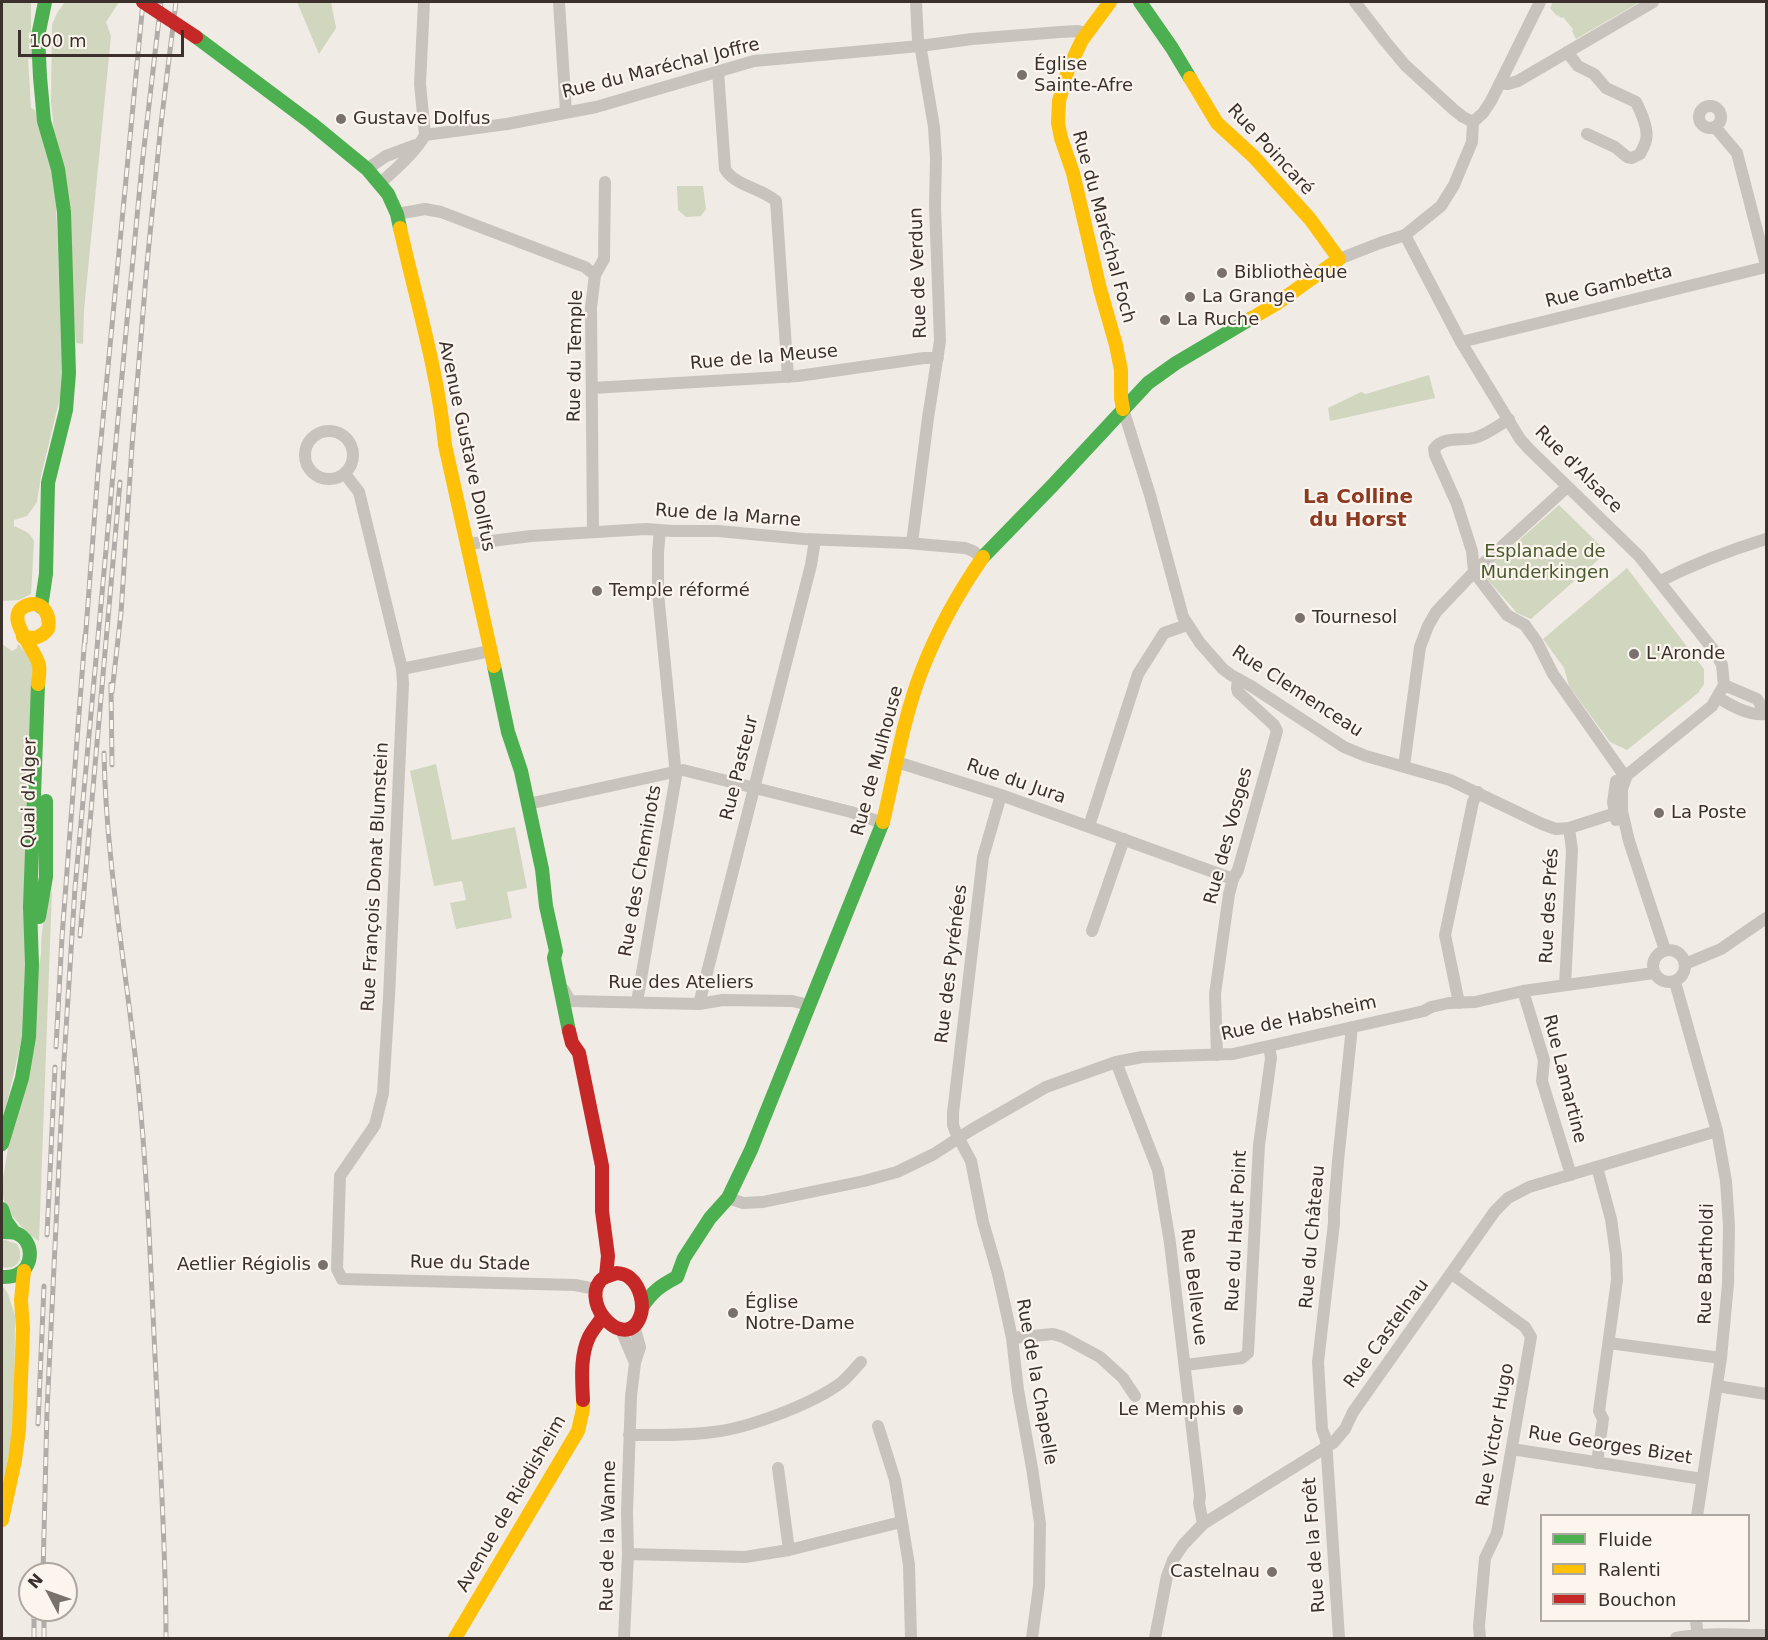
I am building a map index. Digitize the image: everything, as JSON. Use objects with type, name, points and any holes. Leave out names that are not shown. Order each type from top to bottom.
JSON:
[{"type":"main road","points":[[8,622],[25,606],[36,604],[41,607],[44,595],[48,483],[66,410],[69,374],[64,212],[57,169],[44,121],[40,77],[38,36],[45,2]]},
{"type":"main road","name":"Avenue Gustave Dollfus","points":[[143,2],[196,37],[311,123],[367,169],[388,194],[397,214],[422,319],[490,651],[542,869],[546,906],[556,951],[554,958],[572,1043],[579,1053]]},
{"type":"main road","name":"Rue du Maréchal Foch","points":[[1110,2],[1086,33],[1074,54],[1058,108],[1059,129],[1072,171],[1091,254],[1121,366],[1120,399],[1123,409]]},
{"type":"main road","name":"Rue Poincaré","points":[[1140,2],[1172,48],[1217,123],[1254,157],[1310,219],[1339,259]]},
{"type":"main road","name":"Rue de Mulhouse","points":[[642,1307],[658,1287],[677,1277],[684,1258],[710,1218],[728,1198],[751,1150],[883,823],[915,690],[929,652],[946,615],[970,575],[1003,535],[1148,383],[1176,363],[1276,304],[1339,259]]},
{"type":"main road","points":[[1121,366],[1133,378],[1148,383]]},
{"type":"main road","name":"Quai d'Alger","points":[[32,952],[37,936],[46,877],[51,663],[46,644],[50,620],[41,607]]},
{"type":"main road","name":"Quai d'Alger","points":[[2,1144],[22,1078],[29,1038],[32,952],[30,896],[39,664],[23,637],[8,622]]},
{"type":"main road","points":[[23,637],[46,644]]},
{"type":"main road","name":"Avenue Gustave Dollfus","points":[[556,951],[561,956],[574,1001],[581,1042],[579,1053],[601,1158],[602,1211],[608,1256],[606,1276]]},
{"type":"main road","points":[[2,1209],[8,1232],[24,1238],[30,1248],[30,1260],[24,1271],[21,1300],[19,1431],[2,1520]]},
{"type":"main road","name":"Avenue Gustave Dollfus","points":[[606,1232],[615,1245],[630,1278]]},
{"type":"main road","name":"Rue de Mulhouse","points":[[630,1278],[657,1278],[671,1270],[684,1258]]},
{"type":"main road","points":[[2,1278],[15,1277],[24,1271]]},
{"type":"main road","points":[[586,1348],[639,1320],[642,1307],[636,1286],[630,1278],[616,1273],[600,1281],[596,1289],[598,1305],[608,1324],[623,1328]]},
{"type":"main road","points":[[2,1278],[21,1300]]},
{"type":"main road","name":"Avenue de Riedisheim","points":[[455,1638],[578,1431],[583,1409],[582,1365],[590,1337],[603,1316]]},
{"type":"street","points":[[380,183],[396,169],[421,140],[420,84],[424,2]]},
{"type":"street","points":[[559,2],[566,112]]},
{"type":"street","name":"Rue de Verdun","points":[[912,543],[940,341],[934,205],[936,158],[934,127],[918,41],[916,2]]},
{"type":"street","points":[[1355,2],[1406,65],[1453,109],[1473,122]]},
{"type":"street","points":[[1339,259],[1405,235],[1435,211],[1451,192],[1472,142],[1473,122],[1488,106],[1540,2]]},
{"type":"street","points":[[1500,83],[1508,84],[1518,81],[1653,2]]},
{"type":"street","name":"Rue du Maréchal Joffre","points":[[367,169],[386,156],[421,140],[596,107],[754,61],[972,39],[1078,31],[1086,33]]},
{"type":"street","points":[[1567,52],[1578,66],[1594,74],[1606,88],[1636,102],[1642,117],[1646,140],[1640,154],[1632,158],[1587,134]]},
{"type":"street","points":[[718,71],[725,169],[734,179],[770,195],[776,201],[788,377]]},
{"type":"street","points":[[1715,127],[1737,153],[1767,266]]},
{"type":"street","name":"Rue du Temple","points":[[593,532],[591,307],[595,275],[604,259],[605,182]]},
{"type":"street","points":[[397,214],[425,209],[441,212],[585,267],[595,275]]},
{"type":"street","name":"Rue d'Alsace","points":[[1405,235],[1461,342],[1520,439],[1640,556],[1716,653],[1722,665],[1724,685]]},
{"type":"street","name":"Rue Gambetta","points":[[1461,342],[1767,266]]},
{"type":"street","name":"Rue de la Meuse","points":[[592,388],[788,377],[938,358]]},
{"type":"street","name":"Rue Clemenceau","points":[[1123,409],[1179,605],[1187,625],[1223,669],[1344,747],[1366,756],[1450,780],[1542,824],[1556,829],[1569,828],[1618,813]]},
{"type":"street","points":[[1509,419],[1475,438],[1444,441],[1437,444],[1434,449],[1435,455],[1457,504],[1472,551],[1474,572],[1507,615],[1525,625],[1537,642],[1553,674],[1624,775]]},
{"type":"street","points":[[331,431],[349,441],[353,455],[350,469],[345,474],[339,478],[327,480],[315,476],[310,471],[304,454],[309,442],[318,433],[331,431]]},
{"type":"street","name":"Rue François Donat Blumstein","points":[[342,1279],[337,1269],[340,1176],[375,1125],[383,1093],[403,684],[402,669],[359,492],[345,474]]},
{"type":"street","points":[[1404,766],[1420,647],[1436,612],[1474,572],[1567,487]]},
{"type":"street","name":"Rue de la Marne","points":[[468,544],[531,536],[646,529],[718,531],[815,540],[912,543],[965,548],[974,551],[982,558]]},
{"type":"street","name":"Rue des Cheminots","points":[[637,1002],[675,786],[658,592],[660,530]]},
{"type":"street","points":[[1660,581],[1677,572],[1767,539]]},
{"type":"street","name":"Rue Pasteur","points":[[699,1004],[811,565],[815,540]]},
{"type":"street","points":[[1472,551],[1476,555],[1490,558]]},
{"type":"street","points":[[1089,826],[1138,674],[1164,633],[1187,625]]},
{"type":"street","points":[[402,669],[490,651]]},
{"type":"street","name":"Rue des Vosges","points":[[1217,1055],[1215,994],[1233,879],[1238,870],[1277,731],[1274,724],[1238,692],[1238,680]]},
{"type":"street","points":[[1665,950],[1618,813],[1613,795],[1614,786],[1624,775],[1627,765],[1707,700],[1717,697],[1751,713],[1758,715],[1767,713],[1757,699],[1724,685],[1717,697]]},
{"type":"street","name":"Rue du Jura","points":[[897,762],[1001,795],[1233,879]]},
{"type":"street","points":[[528,804],[683,770],[851,812],[883,823]]},
{"type":"street","points":[[1459,1003],[1445,935],[1473,802],[1478,792]]},
{"type":"street","name":"Rue des Pyrénées","points":[[959,1138],[953,1125],[953,1113],[983,857],[1001,795]]},
{"type":"street","name":"Rue des Prés","points":[[1565,985],[1572,850],[1569,828]]},
{"type":"street","points":[[1092,931],[1124,839]]},
{"type":"street","points":[[1685,964],[1721,949],[1767,918]]},
{"type":"street","points":[[1665,950],[1680,954],[1685,964],[1683,975],[1675,982],[1665,982],[1656,977],[1652,968],[1655,957],[1665,950]]},
{"type":"street","name":"Rue de Habsheim","points":[[728,1198],[750,1204],[897,1172],[912,1166],[1046,1087],[1116,1062],[1159,1056],[1217,1055],[1352,1028],[1424,1011],[1431,1007],[1474,1002],[1523,991],[1654,973]]},
{"type":"street","name":"Rue Bartholdi","points":[[1675,982],[1717,1131],[1726,1181],[1729,1226],[1728,1284],[1721,1358],[1697,1514]]},
{"type":"street","points":[[560,986],[570,1002],[574,1001]]},
{"type":"street","name":"Rue Lamartine","points":[[1523,991],[1544,1060],[1542,1081],[1571,1175]]},
{"type":"street","name":"Rue des Ateliers","points":[[574,1001],[699,1004],[723,1000],[792,1001],[810,1005]]},
{"type":"street","name":"Rue du Château","points":[[1326,1449],[1322,1429],[1318,1362],[1334,1223],[1352,1028]]},
{"type":"street","name":"Rue du Haut Point","points":[[1185,1365],[1242,1358],[1248,1353],[1259,1151],[1270,1058],[1269,1046]]},
{"type":"street","name":"Rue Bellevue","points":[[1116,1062],[1158,1170],[1170,1243],[1203,1524]]},
{"type":"street","name":"Rue Castelnau","points":[[1155,1638],[1162,1595],[1173,1560],[1183,1545],[1203,1524],[1326,1449],[1340,1436],[1353,1412],[1495,1211],[1508,1198],[1529,1187],[1717,1131]]},
{"type":"street","name":"Rue de la Chapelle","points":[[959,1138],[971,1161],[983,1222],[998,1274],[1011,1338],[1040,1522],[1039,1586],[1032,1638]]},
{"type":"street","points":[[1597,1167],[1611,1219],[1617,1280],[1599,1411],[1603,1419],[1597,1463]]},
{"type":"street","name":"Rue Victor Hugo","points":[[1452,1274],[1525,1327],[1531,1337],[1497,1533],[1485,1558],[1480,1638]]},
{"type":"street","name":"Rue du Stade","points":[[342,1279],[575,1285],[596,1289]]},
{"type":"street","name":"Rue de la Wanne","points":[[623,1328],[635,1363],[629,1435],[628,1554],[624,1638]]},
{"type":"street","points":[[1011,1338],[1053,1334],[1063,1337],[1100,1356],[1123,1378],[1135,1396]]},
{"type":"street","points":[[1609,1343],[1721,1358]]},
{"type":"street","name":"Rue de la Wanne","points":[[629,1435],[711,1433],[786,1412],[842,1382],[861,1362]]},
{"type":"street","points":[[1717,1386],[1767,1394]]},
{"type":"street","points":[[878,1426],[895,1480],[909,1565],[911,1638]]},
{"type":"street","name":"Rue de la Forêt","points":[[1326,1449],[1339,1638]]},
{"type":"street","name":"Rue Georges Bizet","points":[[1512,1449],[1702,1479]]},
{"type":"street","points":[[778,1468],[789,1550]]},
{"type":"street","points":[[628,1554],[745,1557],[789,1550],[901,1522]]},
{"type":"street","points":[[1696,1622],[1698,1637]]},
{"type":"street","points":[[1676,1638],[1767,1635]]},
{"type":"green space","points":[[2,2],[31,2],[33,59],[28,59],[31,108],[35,110],[55,179],[63,385],[37,502],[27,516],[14,520],[14,526],[28,533],[34,541],[31,594],[19,600],[2,601]]},
{"type":"green space","points":[[65,2],[119,2],[106,22],[111,36],[84,310],[83,344],[76,343],[51,102],[52,25]]},
{"type":"green space","points":[[297,2],[331,2],[336,28],[319,54]]},
{"type":"green space","points":[[1553,2],[1640,2],[1576,39],[1573,29],[1563,17],[1557,16],[1550,8]]},
{"type":"green space","points":[[677,186],[703,186],[706,209],[701,216],[686,217],[678,210]]},
{"type":"green space","points":[[1429,375],[1435,398],[1330,421],[1328,408],[1361,392],[1366,394]]},
{"type":"green space","name":"Esplanade de Munderkingen","points":[[1559,505],[1607,552],[1531,619],[1517,613],[1482,573]]},
{"type":"green space","points":[[1627,568],[1704,669],[1704,684],[1698,693],[1627,750],[1610,742],[1569,686],[1564,668],[1543,639]]},
{"type":"green space","points":[[2,644],[12,651],[17,648],[18,644],[34,662],[23,1033],[2,1125]]},
{"type":"green space","points":[[436,764],[452,840],[515,827],[527,888],[507,892],[512,918],[456,929],[450,903],[466,900],[462,881],[434,886],[410,771]]},
{"type":"green space","points":[[52,890],[39,1241],[14,1218],[7,1208],[3,1198],[3,1178],[41,954],[43,921]]},
{"type":"green space","points":[[2,1241],[17,1244],[20,1254],[16,1265],[8,1268],[2,1267]]},
{"type":"green space","points":[[2,1285],[8,1294],[15,1316],[14,1431],[2,1487]]},
{"type":"railway","points":[[85,643],[98,471],[143,2]]},
{"type":"railway","points":[[43,1562],[47,1411],[75,888],[142,165],[161,2]]},
{"type":"railway","points":[[112,692],[121,613],[147,264],[176,2]]},
{"type":"railway","points":[[80,936],[120,482]]},
{"type":"railway","points":[[56,1047],[85,635]]},
{"type":"railway","points":[[111,684],[112,765]]},
{"type":"railway","points":[[104,753],[109,836],[138,1082],[144,1156],[162,1507],[166,1638]]},
{"type":"railway","points":[[47,1235],[55,1067]]},
{"type":"railway","points":[[38,1424],[44,1286]]},
{"type":"railway","points":[[34,1622],[34,1638]]},
{"type":"railway","points":[[44,1622],[44,1638]]},
{"type":"traffic: fast","points":[[41,607],[46,574],[48,483],[66,410],[69,373],[64,212],[58,169],[44,121],[40,77],[38,36],[45,2]]},
{"type":"traffic: fast","points":[[1140,2],[1190,78]]},
{"type":"traffic: fast","points":[[196,37],[311,123],[367,169],[388,194],[397,214],[400,228]]},
{"type":"traffic: fast","points":[[983,557],[1148,383],[1176,363],[1252,318]]},
{"type":"traffic: fast","points":[[494,666],[508,732],[521,771],[542,869],[546,906],[556,951],[554,958],[569,1031]]},
{"type":"traffic: fast","points":[[2,1144],[22,1078],[29,1037],[32,964],[30,907],[38,684]]},
{"type":"traffic: fast","points":[[39,917],[46,877],[46,801]]},
{"type":"traffic: fast","points":[[642,1307],[657,1289],[677,1277],[684,1258],[710,1218],[728,1198],[751,1150],[883,822]]},
{"type":"traffic: fast","points":[[2,1209],[6,1221],[14,1232]]},
{"type":"traffic: fast","points":[[2,1232],[16,1233],[22,1237],[27,1242],[30,1254],[29,1261],[22,1272],[2,1277]]},
{"type":"traffic: slow","points":[[1110,2],[1082,40],[1068,70],[1059,101],[1058,123],[1073,173],[1100,289],[1116,345],[1121,370],[1123,409]]},
{"type":"traffic: slow","points":[[1190,78],[1217,123],[1254,157],[1310,219],[1339,259],[1276,304],[1252,318]]},
{"type":"traffic: slow","points":[[400,228],[432,363],[445,445],[494,666]]},
{"type":"traffic: slow","points":[[883,822],[904,726],[915,688],[949,612],[983,557]]},
{"type":"traffic: slow","points":[[23,637],[27,638],[37,637],[48,629],[47,614],[42,607],[28,605],[20,610],[17,616],[18,624],[22,632],[27,641],[37,658],[38,684]]},
{"type":"traffic: slow","points":[[2,1520],[19,1430],[23,1329],[21,1300],[24,1271]]},
{"type":"traffic: slow","points":[[455,1638],[578,1431],[583,1400]]},
{"type":"traffic: jam","points":[[143,2],[196,37]]},
{"type":"traffic: jam","points":[[569,1031],[572,1043],[579,1053],[602,1166],[602,1211],[608,1256],[606,1276]]},
{"type":"traffic: jam","points":[[617,1273],[634,1281],[642,1301],[640,1317],[633,1327],[625,1330],[616,1328],[608,1322],[596,1302],[596,1291],[600,1281],[617,1273]]},
{"type":"traffic: jam","points":[[583,1400],[584,1352],[589,1337],[603,1316]]},
{"type":"place","name":"Église Sainte-Afre","points":[[1022,75]]},
{"type":"place","name":"Gustave Dolfus","points":[[341,119]]},
{"type":"place","name":"Bibliothèque","points":[[1222,273]]},
{"type":"place","name":"La Grange","points":[[1190,297]]},
{"type":"place","name":"La Ruche","points":[[1165,320]]},
{"type":"place","name":"Temple réformé","points":[[597,591]]},
{"type":"place","name":"Tournesol","points":[[1300,618]]},
{"type":"place","name":"L'Aronde","points":[[1634,654]]},
{"type":"place","name":"La Poste","points":[[1659,813]]},
{"type":"place","name":"Aetlier Régiolis","points":[[323,1265]]},
{"type":"place","name":"Église Notre-Dame","points":[[733,1313]]},
{"type":"place","name":"Le Memphis","points":[[1238,1410]]},
{"type":"place","name":"Castelnau","points":[[1272,1572]]},
{"type":"district","name":"La Colline du Horst","points":[[1358,510]]}]
